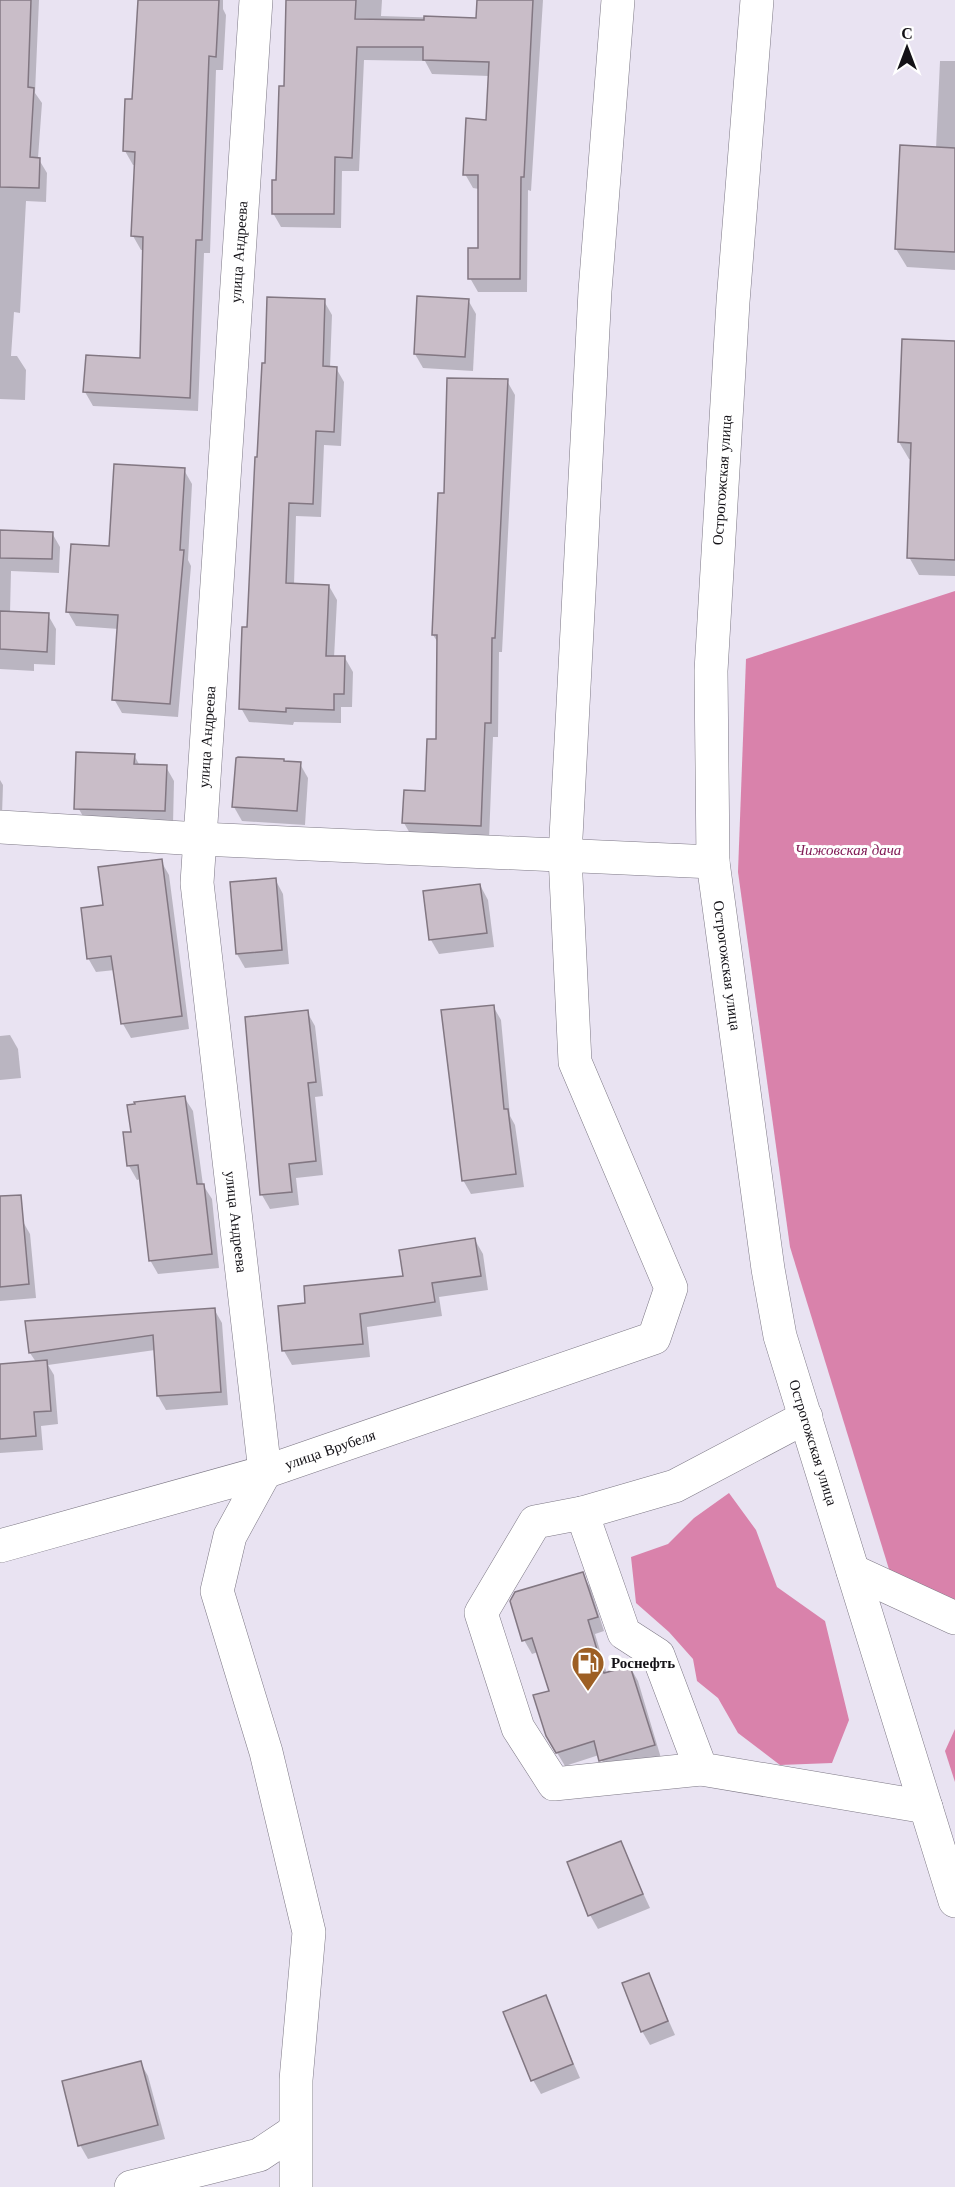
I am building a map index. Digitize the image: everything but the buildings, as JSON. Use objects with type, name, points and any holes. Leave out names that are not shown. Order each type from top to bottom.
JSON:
[{"type":"street","name":"улица Андреева","points":[[256,0],[197,883],[265,1472]]},
{"type":"street","points":[[565,856],[595,291],[618,0]]},
{"type":"street","name":"Острогожская улица","points":[[757,0],[733,302],[711,671],[713,862],[768,1269],[780,1336],[955,1901]]},
{"type":"street","points":[[0,827],[200,839],[713,862]]},
{"type":"street","name":"улица Врубеля","points":[[0,1546],[265,1472],[654,1338],[671,1288],[574,1062],[565,856]]},
{"type":"street","points":[[806,1417],[675,1486],[582,1513],[535,1522],[481,1613],[518,1728],[554,1784],[701,1769],[926,1807]]},
{"type":"street","points":[[265,1472],[230,1536],[216,1591],[266,1752],[309,1932],[296,2080],[296,2187]]},
{"type":"street","points":[[582,1513],[624,1633],[658,1655],[701,1769]]},
{"type":"street","points":[[853,1571],[955,1618]]},
{"type":"street","points":[[131,2187],[259,2155],[295,2131]]},
{"type":"green space","name":"Чижовская дача","points":[[955,591],[955,1608],[892,1579],[790,1247],[738,872],[746,659]]},
{"type":"green space","points":[[729,1493],[756,1530],[777,1587],[825,1621],[849,1720],[832,1763],[780,1765],[738,1733],[718,1698],[697,1681],[693,1659],[669,1632],[636,1603],[631,1557],[668,1544],[694,1518]]},
{"type":"green space","points":[[955,1729],[955,1782],[945,1751]]},
{"type":"place","name":"Роснефть","points":[[588,1692]]}]
